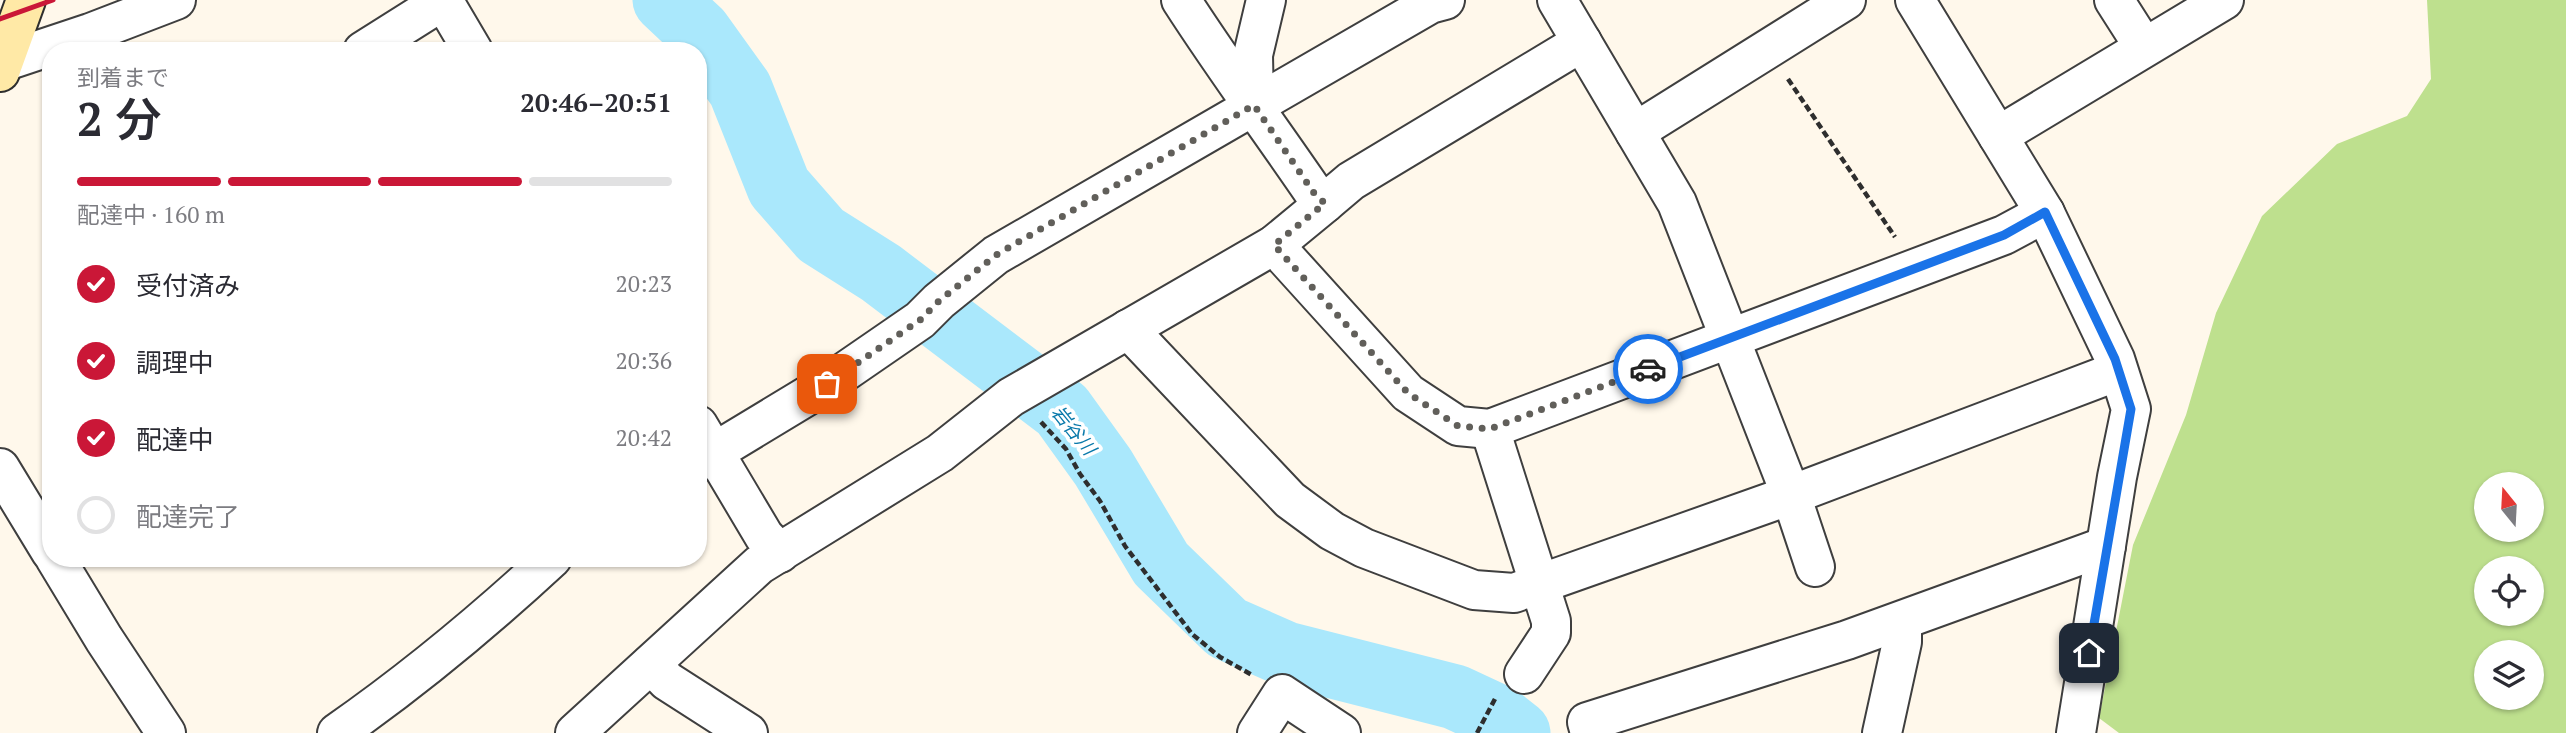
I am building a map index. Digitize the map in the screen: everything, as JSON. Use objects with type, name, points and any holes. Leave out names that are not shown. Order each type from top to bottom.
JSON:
[{"type":"street","points":[[1,65],[26,0]]},
{"type":"street","points":[[65,42],[176,0]]},
{"type":"street","points":[[377,42],[443,0],[468,42]]},
{"type":"street","points":[[1181,0],[1235,83],[1254,105],[1316,196],[1325,203]]},
{"type":"street","points":[[1254,105],[1253,55],[1266,0]]},
{"type":"street","points":[[707,445],[827,384],[929,310],[996,255],[1430,4],[1445,0]]},
{"type":"street","points":[[1557,0],[1677,203],[1791,495],[1815,567]]},
{"type":"street","points":[[1635,132],[1846,0]]},
{"type":"street","points":[[1915,0],[2045,212],[2119,371],[2131,409],[2076,733]]},
{"type":"street","points":[[2114,0],[2144,47]]},
{"type":"street","points":[[1998,136],[2224,0]]},
{"type":"street","points":[[575,733],[759,565],[940,453],[1024,389],[1274,245],[1351,181],[1582,42]]},
{"type":"street","points":[[1,65],[42,50]]},
{"type":"street","points":[[1274,245],[1408,393],[1458,426],[1490,429],[2004,235],[2045,212]]},
{"type":"street","points":[[1128,329],[1290,500],[1332,531],[1364,548],[1474,590],[1514,593],[1791,495],[2119,371]]},
{"type":"street","points":[[1490,429],[1552,621],[1551,633],[1513,681]]},
{"type":"street","points":[[707,451],[764,536],[780,552]]},
{"type":"street","points":[[0,468],[42,537]]},
{"type":"street","points":[[1590,733],[1587,722],[1902,621],[2106,546]]},
{"type":"street","points":[[60,567],[166,733]]},
{"type":"street","points":[[337,733],[487,619],[542,567]]},
{"type":"street","points":[[1882,733],[1902,642],[1902,621]]},
{"type":"street","points":[[651,664],[667,681],[748,733]]},
{"type":"street","points":[[1257,733],[1282,694],[1341,733]]},
{"type":"path","points":[[1768,49],[1906,254],[1911,270]]},
{"type":"path","points":[[1024,389],[1066,449],[1125,546],[1192,634],[1220,657],[1282,694]]},
{"type":"path","points":[[1478,730],[1513,681]]},
{"type":"green space","points":[[2427,0],[2566,0],[2566,733],[2119,733],[2099,718],[2133,545],[2186,415],[2216,313],[2262,216],[2337,144],[2407,116],[2431,79]]},
{"type":"waterway","name":"岩谷川","points":[[665,0],[706,42]]},
{"type":"waterway","name":"岩谷川","points":[[707,43],[740,89],[779,187],[821,235],[881,273],[1062,410],[1103,467],[1161,564],[1227,628],[1286,654],[1455,697],[1498,717],[1518,733]]},
{"type":"railway","points":[[0,19],[53,0]]},
{"type":"way so far","points":[[827,384],[920,320],[996,255],[1254,105],[1316,196],[1325,203],[1274,245],[1408,393],[1458,426],[1490,429],[1648,369]]},
{"type":"route","points":[[1648,369],[2004,235],[2045,212],[2115,359],[2131,409],[2089,653]]}]
